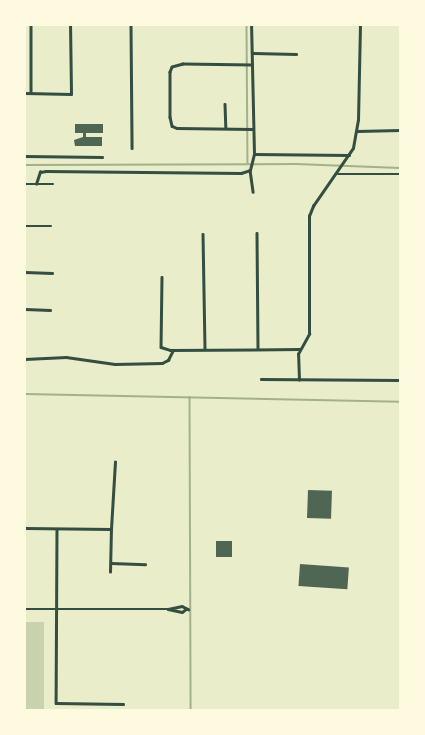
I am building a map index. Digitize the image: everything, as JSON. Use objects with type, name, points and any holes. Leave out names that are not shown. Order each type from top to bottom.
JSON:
[{"type":"street","points":[[31,25],[31,93]]},
{"type":"street","points":[[25,93],[71,94],[70,25]]},
{"type":"street","points":[[131,25],[132,148]]},
{"type":"street","points":[[251,25],[251,129],[254,154],[250,169],[253,192]]},
{"type":"street","points":[[299,380],[300,349],[309,334],[310,211],[338,174],[350,155],[357,131],[360,25]]},
{"type":"street","points":[[252,53],[296,54]]},
{"type":"street","points":[[251,65],[184,64],[170,70],[172,126],[251,129]]},
{"type":"street","points":[[225,104],[226,128]]},
{"type":"street","points":[[357,131],[400,130]]},
{"type":"street","points":[[254,154],[350,155]]},
{"type":"street","points":[[25,156],[102,157]]},
{"type":"street","points":[[36,184],[40,172],[46,171],[241,173],[250,169]]},
{"type":"street","points":[[338,174],[400,174]]},
{"type":"street","points":[[25,184],[53,184]]},
{"type":"street","points":[[25,226],[51,226]]},
{"type":"street","points":[[203,234],[205,349]]},
{"type":"street","points":[[257,234],[258,349]]},
{"type":"street","points":[[25,272],[52,273]]},
{"type":"street","points":[[162,277],[161,347],[174,350],[300,349]]},
{"type":"street","points":[[25,309],[50,310]]},
{"type":"street","points":[[25,360],[66,357],[115,364],[162,363],[168,360],[174,350]]},
{"type":"street","points":[[261,379],[400,380]]},
{"type":"street","points":[[110,572],[112,563],[111,529],[115,462]]},
{"type":"street","points":[[25,528],[57,530],[111,529]]},
{"type":"street","points":[[57,530],[56,703],[123,704]]},
{"type":"street","points":[[112,563],[145,564]]},
{"type":"street","points":[[25,609],[168,609],[182,612],[187,609],[182,606],[168,609]]},
{"type":"green space","points":[[25,622],[44,622],[44,710],[25,710]]},
{"type":"building","points":[[75,124],[103,124],[103,133],[86,133],[86,137],[102,137],[102,146],[75,146],[74,140],[83,137],[83,133],[75,133]]},
{"type":"building","points":[[308,490],[332,491],[331,519],[307,518]]},
{"type":"building","points":[[216,541],[232,541],[232,557],[216,557]]},
{"type":"building","points":[[300,564],[349,567],[347,589],[298,586]]},
{"type":"waterway","points":[[247,25],[248,164]]},
{"type":"waterway","points":[[25,165],[296,164],[400,168]]},
{"type":"waterway","points":[[25,394],[400,402]]},
{"type":"waterway","points":[[190,397],[191,710]]}]
